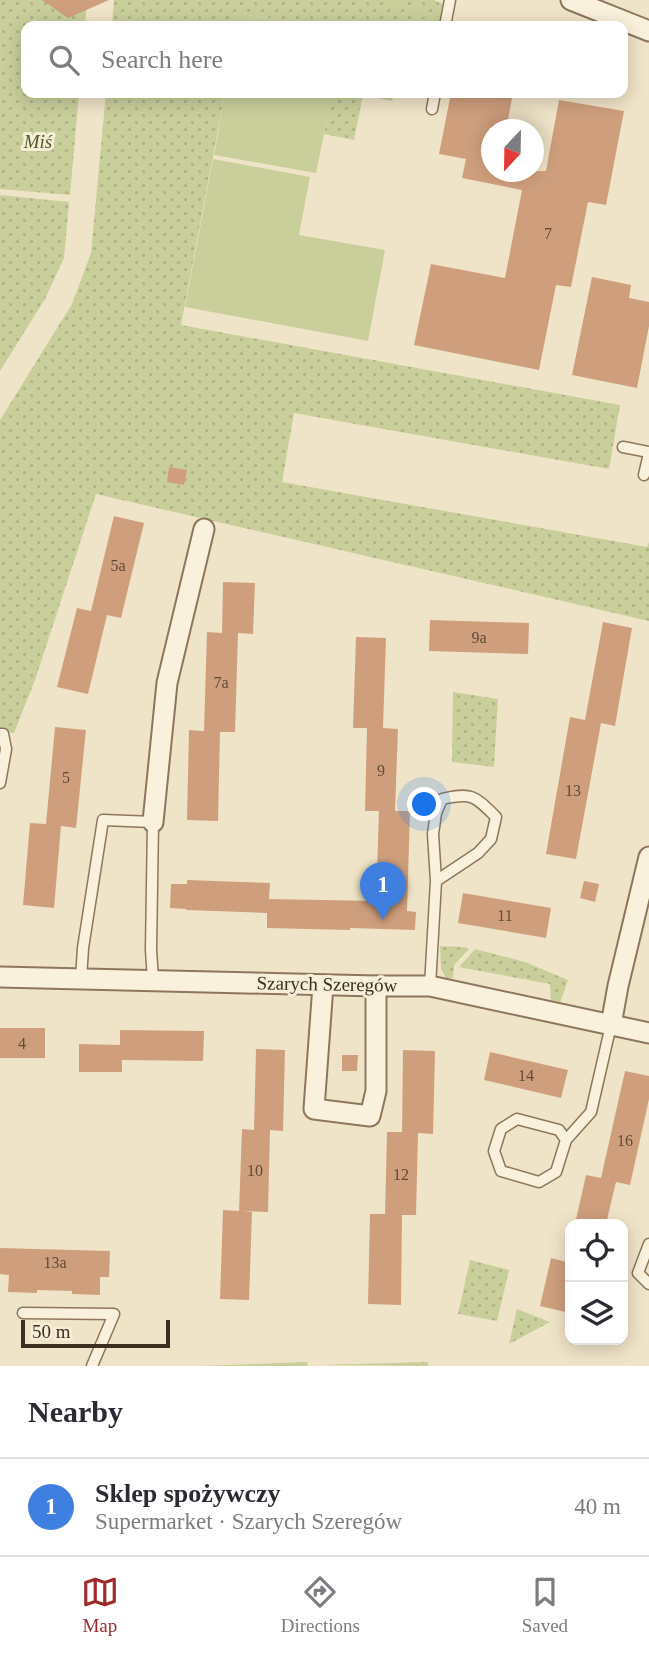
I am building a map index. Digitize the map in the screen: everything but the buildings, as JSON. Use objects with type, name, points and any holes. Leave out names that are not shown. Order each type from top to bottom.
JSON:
[{"type":"street","points":[[571,0],[624,21]]},
{"type":"street","points":[[628,23],[649,31]]},
{"type":"street","points":[[153,822],[167,683],[204,529]]},
{"type":"street","points":[[611,1025],[649,857]]},
{"type":"street","name":"Szarych Szeregów","points":[[0,977],[430,986],[649,1033]]},
{"type":"street","points":[[323,985],[314,1109],[370,1116],[376,1091],[376,986]]},
{"type":"lane","points":[[446,21],[450,0]]},
{"type":"lane","points":[[432,109],[434,98]]},
{"type":"lane","points":[[623,447],[649,452],[644,475]]},
{"type":"lane","points":[[0,734],[3,734],[6,749],[0,783]]},
{"type":"lane","points":[[430,986],[436,881],[433,834],[436,813],[442,799],[462,794],[479,800],[496,817],[491,839],[478,853],[436,881]]},
{"type":"lane","points":[[81,979],[83,948],[103,820],[153,822],[153,980]]},
{"type":"lane","points":[[566,1140],[559,1130],[517,1119],[501,1129],[494,1152],[500,1171],[539,1182],[556,1172],[566,1140],[591,1112],[611,1025]]},
{"type":"lane","points":[[649,1244],[638,1273],[649,1284]]},
{"type":"lane","points":[[23,1313],[114,1314],[92,1366]]},
{"type":"green space","name":"Miś","points":[[0,0],[87,0],[85,21],[21,21],[21,98],[79,98],[70,195],[0,189]]},
{"type":"green space","points":[[114,0],[434,0],[443,4],[440,21],[290,21],[241,14],[239,21],[112,21]]},
{"type":"green space","points":[[380,0],[396,0],[441,18],[440,21]]},
{"type":"green space","points":[[240,14],[290,21],[239,21]]},
{"type":"green space","points":[[106,98],[224,98],[181,325],[620,405],[609,469],[294,413],[282,482],[647,547],[649,542],[649,621],[96,494],[35,680],[14,733],[0,732],[0,420],[72,304],[91,253]]},
{"type":"green space","points":[[224,98],[331,98],[316,173],[214,155]]},
{"type":"green space","points":[[331,98],[362,98],[354,140],[324,134]]},
{"type":"green space","points":[[213,159],[310,177],[299,235],[385,250],[368,341],[185,307]]},
{"type":"green space","points":[[0,195],[69,202],[64,258],[45,299],[0,371]]},
{"type":"green space","points":[[453,692],[498,699],[494,767],[452,762]]},
{"type":"green space","points":[[440,946],[469,949],[454,965],[453,978],[447,979],[441,969]]},
{"type":"green space","points":[[475,949],[525,962],[568,980],[560,1003],[551,1000],[550,984],[459,967]]},
{"type":"green space","points":[[470,1260],[509,1270],[497,1321],[458,1314]]},
{"type":"green space","points":[[517,1309],[550,1322],[509,1344]]},
{"type":"green space","points":[[307,1362],[308,1366],[200,1366]]},
{"type":"green space","points":[[428,1362],[428,1366],[317,1365]]},
{"type":"place","name":"Sklep spożywczy","points":[[383,920]]}]
